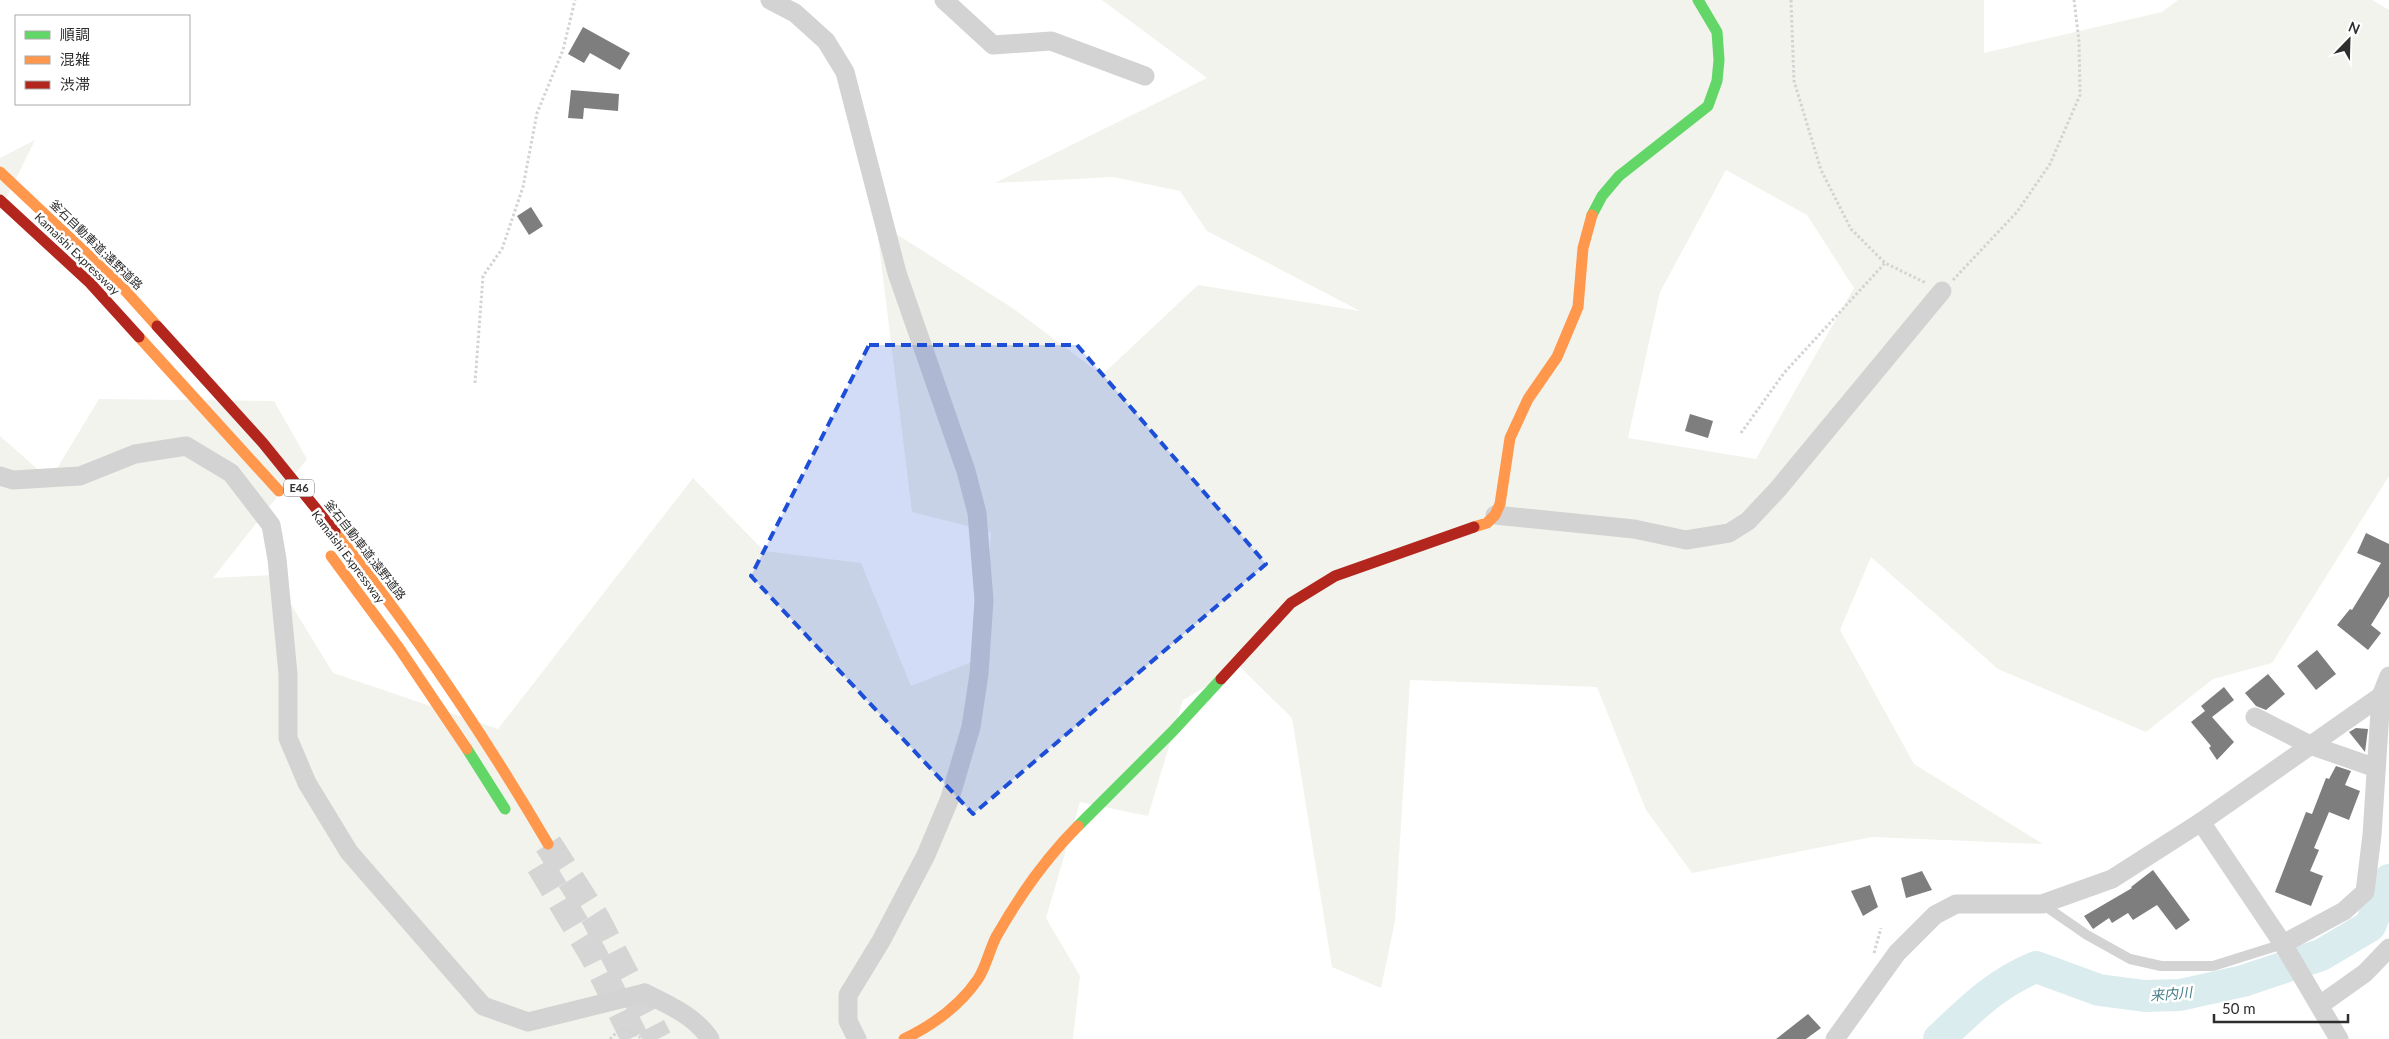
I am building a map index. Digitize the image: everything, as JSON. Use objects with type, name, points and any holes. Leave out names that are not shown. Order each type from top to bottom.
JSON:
[{"type":"main road","points":[[904,1039],[933,1025],[954,1007],[978,979],[996,938],[1017,903],[1062,842],[1173,731],[1291,603],[1335,576],[1487,523],[1495,515],[1500,504],[1510,438],[1528,399],[1557,356],[1578,307],[1583,248],[1592,214],[1602,196],[1619,176],[1708,106],[1717,81],[1719,60],[1716,32],[1710,17],[1698,0]]},
{"type":"main road","name":"釜石自動車道;遠野道路","points":[[0,172],[122,287],[263,443],[372,579],[447,684],[497,758],[548,844]]},
{"type":"main road","name":"Kamaishi Expressway","points":[[0,200],[90,283],[222,425],[285,498]]},
{"type":"main road","name":"Kamaishi Expressway","points":[[326,550],[365,601],[470,750],[513,821]]},
{"type":"street","points":[[770,0],[794,13],[826,41],[845,72],[897,272],[966,471],[977,514],[984,600],[980,674],[972,727],[950,798],[926,855],[880,942],[848,996],[848,1021],[857,1039]]},
{"type":"street","points":[[944,0],[993,45],[1051,41],[1145,76]]},
{"type":"street","points":[[1495,515],[1634,529],[1686,540],[1729,533],[1748,521],[1778,489],[1942,291]]},
{"type":"street","points":[[0,476],[13,480],[80,476],[135,454],[186,446],[231,473],[271,525],[277,559],[288,674],[288,738],[307,783],[350,852],[483,1006],[528,1022],[645,993],[684,1013],[710,1039]]},
{"type":"street","points":[[2283,944],[2344,911],[2365,892],[2372,835],[2381,696],[2389,676]]},
{"type":"street","points":[[1835,1039],[1897,953],[1935,915],[1956,904],[2042,904],[2112,879],[2201,822],[2381,696]]},
{"type":"street","points":[[2255,717],[2310,745],[2376,768]]},
{"type":"street","points":[[2201,822],[2283,944],[2320,1005],[2336,1037]]},
{"type":"street","points":[[2320,1005],[2365,973],[2389,948]]},
{"type":"lane","points":[[2042,904],[2087,935],[2130,959],[2161,966],[2213,966],[2283,944]]},
{"type":"path","points":[[475,383],[482,276],[502,249],[523,187],[537,113],[563,50],[575,0]]},
{"type":"path","points":[[1792,0],[1794,81],[1821,170],[1851,229],[1885,263],[1942,291],[2017,212],[2050,164],[2080,95],[2079,41],[2074,0]]},
{"type":"path","points":[[1740,433],[1784,373],[1885,263]]},
{"type":"path","points":[[610,1039],[621,1028],[644,1039]]},
{"type":"highlighted area","points":[[869,345],[1077,345],[1266,564],[973,814],[751,576]]},
{"type":"shaded area","points":[[1102,0],[1984,0],[1984,53],[2162,12],[2178,0],[2372,0],[2389,10],[2389,476],[2272,663],[2213,679],[2146,732],[1998,669],[1871,557],[1840,630],[1914,764],[2043,844],[1872,837],[1692,873],[1646,810],[1597,687],[1410,680],[1395,921],[1381,988],[1332,967],[1292,718],[1240,667],[1183,700],[1148,816],[1080,802],[1046,918],[1080,976],[1073,1039],[0,1039],[0,436],[50,480],[99,399],[274,401],[307,459],[213,578],[273,575],[333,673],[498,729],[693,478],[764,551],[861,563],[911,686],[982,658],[991,532],[912,512],[876,221],[1014,309],[1102,375],[1198,285],[1360,311],[1207,231],[1180,191],[1113,177],[995,183],[1207,78]],"holes":[[[1726,170],[1807,215],[1854,288],[1756,459],[1628,438],[1660,292]]]},
{"type":"shaded area","points":[[35,140],[0,211],[0,158]]},
{"type":"building","points":[[583,27],[630,53],[620,70],[590,53],[584,63],[568,54]]},
{"type":"building","points":[[571,90],[619,94],[618,111],[584,108],[583,119],[568,118]]},
{"type":"building","points":[[531,207],[543,226],[529,235],[517,216]]},
{"type":"building","points":[[1690,414],[1713,421],[1708,438],[1685,431]]},
{"type":"building","points":[[2366,533],[2389,544],[2389,596],[2371,625],[2381,633],[2368,650],[2337,625],[2350,609],[2352,610],[2381,563],[2357,553]]},
{"type":"building","points":[[2317,650],[2336,674],[2316,690],[2297,666]]},
{"type":"building","points":[[2268,674],[2285,694],[2266,710],[2256,706],[2245,693]]},
{"type":"building","points":[[2224,687],[2234,700],[2212,717],[2234,742],[2217,760],[2209,748],[2211,746],[2191,722],[2205,711],[2201,706]]},
{"type":"building","points":[[2356,728],[2368,729],[2365,752],[2349,732]]},
{"type":"building","points":[[2336,766],[2351,771],[2345,785],[2360,791],[2349,820],[2329,812],[2314,848],[2319,850],[2310,871],[2323,876],[2311,906],[2275,892],[2306,812],[2312,814],[2326,778],[2329,779]]},
{"type":"building","points":[[2153,870],[2190,920],[2176,930],[2157,905],[2133,920],[2128,913],[2112,923],[2109,918],[2093,929],[2084,916],[2132,888]]},
{"type":"building","points":[[1922,871],[1932,890],[1906,898],[1901,878]]},
{"type":"building","points":[[1870,885],[1878,907],[1863,916],[1851,891]]},
{"type":"building","points":[[1808,1014],[1821,1028],[1806,1039],[1776,1039]]},
{"type":"waterway","name":"来内川","points":[[1939,1039],[1996,989],[2036,967],[2099,990],[2145,996],[2180,995],[2243,981],[2321,955],[2370,926],[2389,880]]},
{"type":"tunnel","points":[[548,844],[596,919],[658,1039]]},
{"type":"tunnel","points":[[540,865],[594,956],[635,1039]]},
{"type":"traffic: fast","points":[[1592,215],[1602,196],[1619,176],[1708,106],[1717,81],[1719,60],[1717,32],[1698,0]]},
{"type":"traffic: fast","points":[[1078,826],[1173,731],[1221,679]]},
{"type":"traffic: fast","points":[[467,749],[505,809]]},
{"type":"traffic: slow","points":[[0,172],[122,287],[157,326]]},
{"type":"traffic: slow","points":[[1474,527],[1487,523],[1495,515],[1500,504],[1510,438],[1528,399],[1557,357],[1578,307],[1583,248],[1592,215]]},
{"type":"traffic: slow","points":[[139,337],[279,491]]},
{"type":"traffic: slow","points":[[335,532],[393,607],[447,684],[499,763],[548,844]]},
{"type":"traffic: slow","points":[[331,556],[399,648],[467,749]]},
{"type":"traffic: slow","points":[[904,1039],[925,1028],[945,1014],[971,989],[981,974],[996,937],[1033,879],[1078,826]]},
{"type":"traffic: jam","points":[[0,200],[90,283],[139,337]]},
{"type":"traffic: jam","points":[[157,326],[263,443],[335,532]]},
{"type":"traffic: jam","points":[[1221,679],[1291,603],[1335,576],[1474,527]]}]
